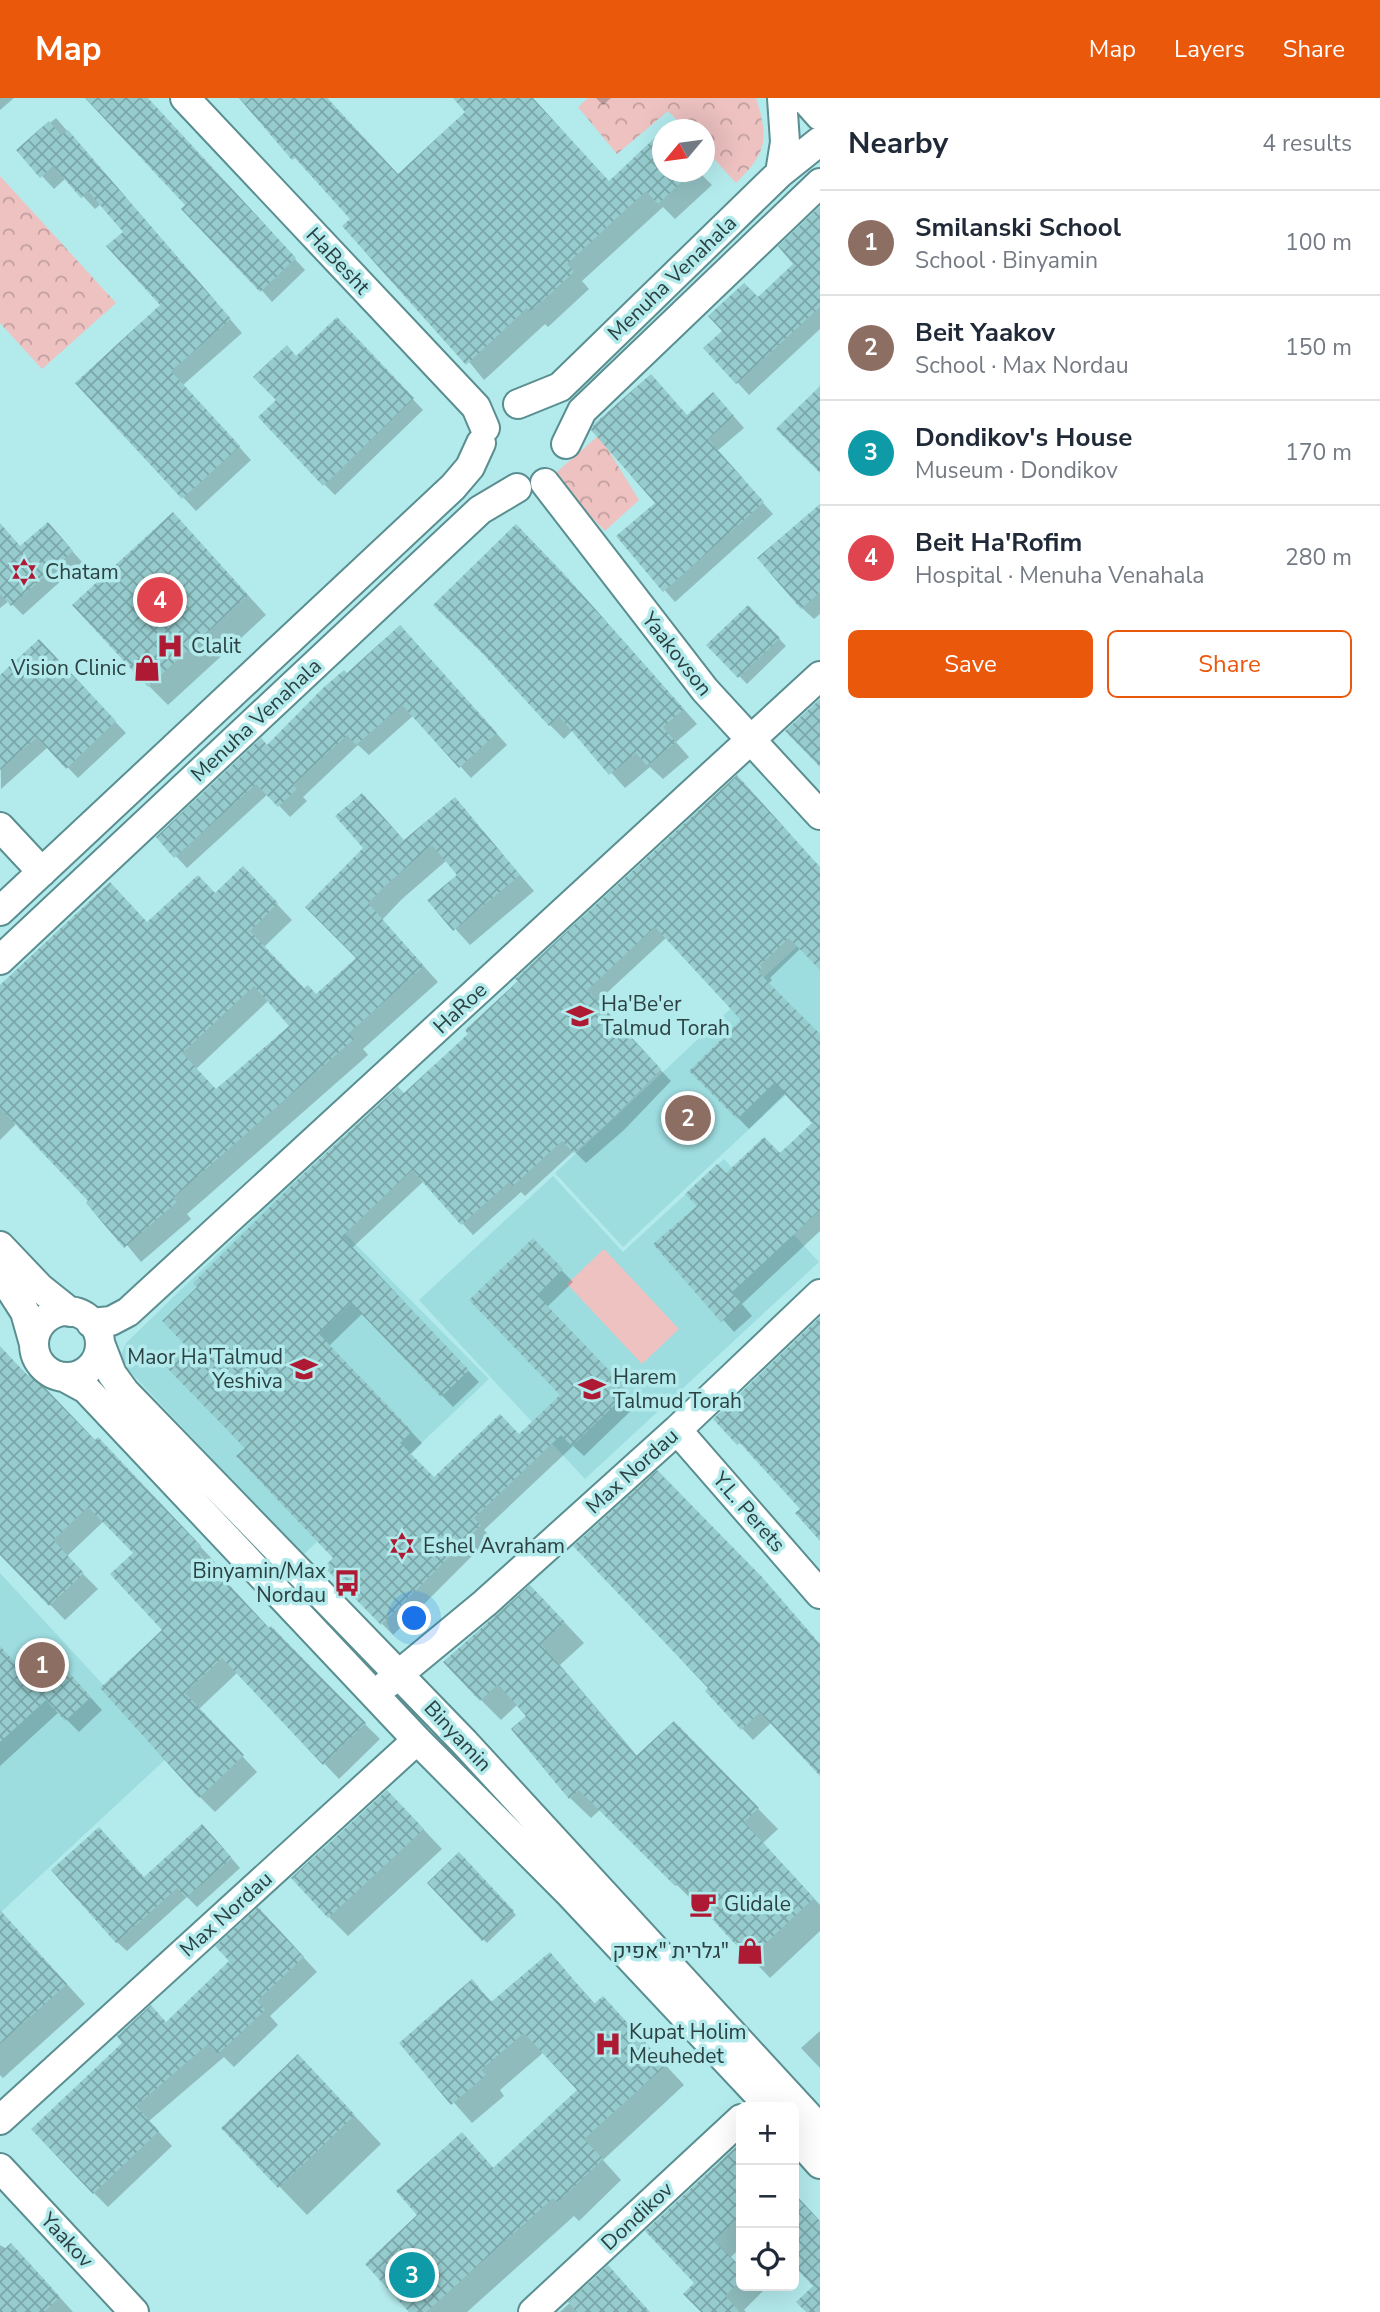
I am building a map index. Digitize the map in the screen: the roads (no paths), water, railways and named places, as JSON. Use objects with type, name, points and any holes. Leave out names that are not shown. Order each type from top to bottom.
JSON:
[{"type":"street","name":"HaBesht","points":[[185,98],[476,407],[483,435]]},
{"type":"street","points":[[780,173],[786,131],[782,98]]},
{"type":"street","points":[[804,98],[820,116]]},
{"type":"street","name":"Menuha Venahala","points":[[519,404],[560,387],[780,173],[820,141]]},
{"type":"street","name":"Menuha Venahala","points":[[566,444],[582,411],[810,199],[820,183]]},
{"type":"street","points":[[519,404],[545,410],[556,418],[566,444],[561,466],[545,483],[517,488],[505,484],[487,467],[483,435],[505,408],[519,404]]},
{"type":"street","name":"Menuha Venahala","points":[[0,911],[453,487],[470,467],[483,435]]},
{"type":"street","name":"Yaakovson","points":[[545,483],[683,664],[750,742],[820,815]]},
{"type":"street","name":"Menuha Venahala","points":[[0,960],[480,510],[517,488]]},
{"type":"street","name":"HaRoe","points":[[87,1326],[111,1321],[128,1312],[820,676]]},
{"type":"street","points":[[0,827],[42,872]]},
{"type":"street","name":"Binyamin","points":[[0,1246],[53,1301],[87,1326],[112,1374],[131,1399],[465,1743],[766,2099]]},
{"type":"street","points":[[0,1273],[26,1312],[34,1344],[40,1362],[46,1370],[64,1377],[85,1372],[98,1354],[87,1326],[49,1317],[41,1324],[34,1344]]},
{"type":"street","name":"Max Nordau","points":[[374,1695],[447,1637],[677,1430],[820,1294]]},
{"type":"street","name":"Binyamin","points":[[64,1377],[86,1389],[416,1740],[570,1894],[766,2099],[820,2129]]},
{"type":"street","name":"Y.L. Perets","points":[[677,1430],[820,1594]]},
{"type":"street","points":[[416,1740],[465,1743]]},
{"type":"street","name":"Max Nordau","points":[[0,2120],[416,1740]]},
{"type":"street","name":"Dondikov","points":[[533,2312],[736,2124]]},
{"type":"street","points":[[799,2141],[820,2164]]},
{"type":"street","name":"Yaakov","points":[[0,2168],[134,2312]]},
{"type":"place","name":"Chatam","points":[[24,572]]},
{"type":"place","name":"Beit Ha'Rofim","points":[[160,600]]},
{"type":"place","name":"Clalit","points":[[170,646]]},
{"type":"place","name":"Vision Clinic","points":[[147,668]]},
{"type":"place","name":"Ha'Be'er Talmud Torah","points":[[580,1016]]},
{"type":"place","name":"Beit Yaakov","points":[[688,1118]]},
{"type":"place","name":"Maor Ha'Talmud Yeshiva","points":[[304,1369]]},
{"type":"place","name":"Harem Talmud Torah","points":[[592,1389]]},
{"type":"place","name":"Eshel Avraham","points":[[402,1546]]},
{"type":"place","name":"Binyamin/Max Nordau","points":[[347,1583]]},
{"type":"place","name":"Smilanski School","points":[[42,1665]]},
{"type":"place","name":"Glidale","points":[[703,1904]]},
{"type":"place","name":"גלרית \"אפיק\"","points":[[750,1951]]},
{"type":"place","name":"Kupat Holim Meuhedet","points":[[608,2044]]},
{"type":"place","name":"Dondikov's House","points":[[412,2275]]}]
